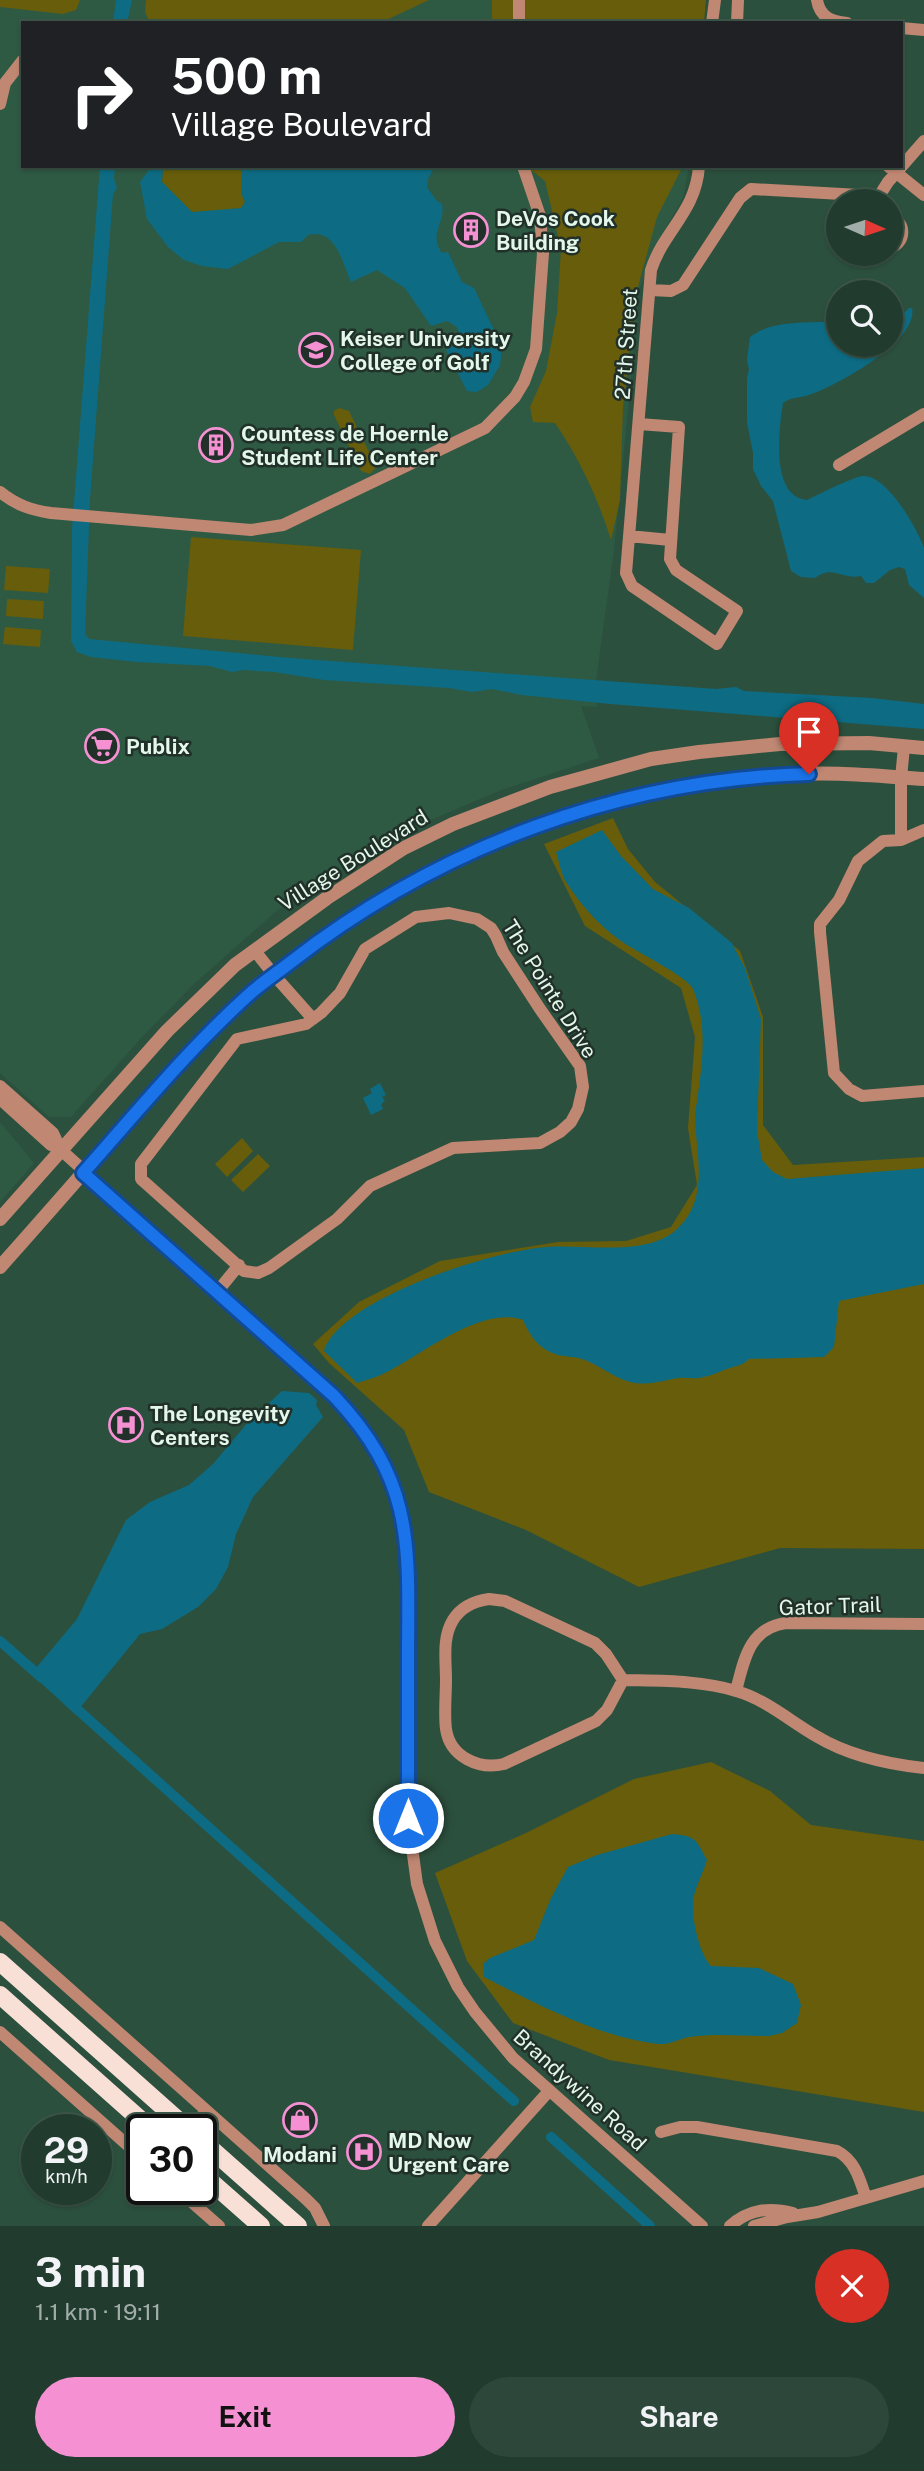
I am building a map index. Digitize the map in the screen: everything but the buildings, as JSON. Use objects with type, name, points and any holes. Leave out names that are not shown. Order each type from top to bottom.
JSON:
[{"type":"main road","points":[[3,1965],[171,2114]]},
{"type":"main road","points":[[0,1995],[134,2114]]},
{"type":"main road","points":[[217,2155],[298,2226]]},
{"type":"main road","points":[[217,2187],[261,2226]]},
{"type":"street","points":[[519,0],[519,21]]},
{"type":"street","points":[[712,21],[715,0]]},
{"type":"street","points":[[737,21],[738,0]]},
{"type":"street","points":[[817,0],[823,20]]},
{"type":"street","points":[[903,28],[924,30]]},
{"type":"street","points":[[0,104],[5,83],[21,63]]},
{"type":"street","points":[[903,160],[924,141]]},
{"type":"street","points":[[0,492],[28,509],[69,515],[235,529],[267,528],[283,524],[485,428],[509,405],[524,382],[536,349],[543,231],[535,195],[524,168]]},
{"type":"street","name":"27th Street","points":[[670,540],[670,559],[676,570],[737,611],[717,643],[632,586],[626,573],[654,263],[693,197],[699,168]]},
{"type":"street","points":[[882,189],[892,170],[924,195]]},
{"type":"street","points":[[650,290],[671,291],[683,285],[740,198],[751,189],[826,193]]},
{"type":"street","points":[[839,465],[924,414]]},
{"type":"street","points":[[629,536],[670,540],[679,427],[639,424]]},
{"type":"street","name":"Village Boulevard","points":[[0,1219],[167,1031],[235,965],[327,898],[404,848],[453,824],[550,787],[651,759],[808,743],[869,743],[924,748]]},
{"type":"street","points":[[901,840],[904,747]]},
{"type":"street","points":[[0,1267],[189,1053],[255,989],[344,924],[382,900],[487,845],[559,817],[703,783],[822,774],[924,779]]},
{"type":"street","points":[[924,830],[901,840],[883,841],[858,861],[839,900],[820,924],[834,1073],[849,1089],[862,1096],[924,1091]]},
{"type":"street","name":"The Pointe Drive","points":[[449,913],[477,919],[491,928],[540,1010],[580,1066],[583,1087],[581,1101],[571,1122],[547,1140],[525,1146],[453,1147],[370,1186],[337,1219],[269,1268],[251,1274],[244,1271],[141,1179],[141,1164],[237,1039],[306,1024],[313,1019],[340,993],[365,949],[406,923],[416,917],[449,913]]},
{"type":"street","points":[[255,951],[313,1019]]},
{"type":"street","points":[[0,1086],[53,1133],[61,1150]]},
{"type":"street","points":[[0,1099],[51,1145],[61,1150]]},
{"type":"street","name":"Brandywine Road","points":[[61,1150],[83,1173],[334,1396],[353,1415],[378,1452],[390,1477],[402,1516],[408,1553],[408,1818],[417,1884],[435,1941],[469,2004],[513,2058],[702,2226]]},
{"type":"street","points":[[217,1292],[239,1265]]},
{"type":"street","points":[[489,1599],[505,1601],[588,1639],[606,1654],[623,1680],[607,1710],[596,1721],[504,1764],[489,1766],[474,1763],[460,1755],[448,1735],[447,1636],[456,1615],[474,1602],[489,1599]]},
{"type":"street","name":"Gator Trail","points":[[736,1691],[748,1647],[758,1635],[771,1626],[786,1623],[924,1624]]},
{"type":"street","points":[[623,1680],[680,1682],[736,1691],[772,1708],[840,1748],[883,1762],[924,1768]]},
{"type":"street","points":[[0,1927],[316,2208],[324,2226]]},
{"type":"street","points":[[3,1965],[24,1949]]},
{"type":"street","points":[[0,2032],[126,2144]]},
{"type":"street","points":[[428,2226],[549,2091]]},
{"type":"street","points":[[204,2114],[207,2110]]},
{"type":"street","points":[[661,2132],[680,2127],[697,2127],[837,2151],[845,2155],[859,2174],[866,2198]]},
{"type":"street","points":[[754,2226],[924,2181]]},
{"type":"street","points":[[195,2205],[219,2226]]},
{"type":"street","points":[[730,2226],[738,2219],[760,2210],[778,2209],[800,2215]]},
{"type":"shaded area","name":"Keiser University College of Golf","points":[[0,0],[704,0],[703,21],[21,21],[21,168],[689,168],[683,198],[664,231],[640,288],[614,550],[596,680],[597,707],[581,706],[599,758],[501,790],[433,819],[363,856],[274,913],[195,983],[143,1036],[71,1117],[49,1117],[0,1073]]},
{"type":"shaded area","points":[[0,0],[80,0],[76,10],[63,14],[0,7]]},
{"type":"shaded area","points":[[146,0],[429,0],[384,21],[149,21],[145,12]]},
{"type":"shaded area","points":[[492,0],[706,0],[704,21],[492,21]]},
{"type":"shaded area","points":[[163,168],[241,168],[241,193],[245,202],[236,210],[192,212],[162,182]]},
{"type":"shaded area","points":[[529,168],[682,168],[657,217],[636,294],[623,407],[620,500],[611,540],[588,480],[555,423],[533,422],[530,407],[546,371],[557,313],[561,249],[545,181]]},
{"type":"shaded area","points":[[339,408],[349,411],[373,460],[376,467],[370,474],[361,471],[334,415],[334,411]]},
{"type":"shaded area","points":[[191,537],[361,550],[353,650],[183,636]]},
{"type":"shaded area","points":[[6,566],[50,569],[48,593],[4,590]]},
{"type":"shaded area","points":[[7,599],[44,601],[43,619],[6,616]]},
{"type":"shaded area","points":[[5,627],[41,630],[40,647],[3,644]]},
{"type":"shaded area","points":[[613,818],[628,849],[655,882],[740,951],[763,1017],[763,1125],[793,1165],[924,1157],[924,1549],[780,1548],[639,1587],[526,1530],[429,1492],[404,1430],[329,1363],[313,1344],[359,1302],[440,1261],[558,1242],[626,1241],[671,1227],[697,1185],[688,1128],[695,1037],[681,988],[585,926],[544,844]]},
{"type":"shaded area","points":[[0,1122],[34,1163],[0,1202]]},
{"type":"shaded area","points":[[242,1138],[253,1151],[227,1177],[215,1164]]},
{"type":"shaded area","points":[[258,1154],[270,1166],[243,1192],[231,1180]]},
{"type":"shaded area","points":[[711,1762],[770,1791],[811,1825],[924,1841],[924,2112],[609,2060],[513,2023],[467,1961],[435,1873],[526,1833],[634,1779]]},
{"type":"water","points":[[116,0],[132,0],[127,21],[113,21]]},
{"type":"water","points":[[100,168],[115,168],[117,188],[113,194],[90,499],[85,634],[89,639],[290,658],[872,698],[924,704],[924,729],[610,704],[522,695],[492,689],[472,692],[449,688],[324,680],[274,672],[232,672],[210,666],[91,657],[77,652],[71,641],[72,529]]},
{"type":"water","points":[[150,168],[163,168],[162,182],[192,212],[241,208],[245,202],[241,193],[241,168],[434,168],[427,187],[442,204],[442,217],[437,234],[438,246],[442,253],[448,252],[462,282],[474,288],[502,347],[500,365],[488,385],[477,392],[467,391],[446,350],[456,344],[459,333],[457,327],[447,321],[431,326],[405,288],[377,270],[351,282],[337,248],[318,234],[308,235],[301,242],[279,242],[228,269],[202,266],[184,260],[168,247],[147,219],[140,182]]},
{"type":"water","points":[[912,308],[911,321],[903,334],[903,314]]},
{"type":"water","points":[[826,321],[826,357],[877,357],[821,390],[783,403],[779,444],[782,475],[795,496],[807,500],[857,477],[872,478],[882,484],[908,516],[924,548],[924,598],[909,585],[905,569],[899,567],[890,570],[874,583],[866,583],[861,576],[827,572],[815,578],[801,577],[791,571],[773,501],[761,486],[753,469],[747,422],[747,360],[750,337],[770,327]]},
{"type":"water","points":[[602,830],[621,856],[653,889],[689,908],[732,943],[745,968],[761,1019],[757,1131],[762,1160],[773,1172],[787,1179],[924,1168],[924,1284],[839,1301],[834,1347],[824,1357],[749,1359],[740,1365],[704,1377],[637,1383],[582,1359],[549,1351],[535,1341],[523,1320],[506,1317],[470,1326],[383,1374],[357,1383],[324,1351],[336,1331],[388,1296],[458,1267],[523,1250],[547,1247],[614,1248],[648,1244],[676,1230],[693,1206],[699,1178],[695,1117],[703,1041],[697,1002],[693,989],[682,978],[624,943],[599,923],[566,882],[556,852]]},
{"type":"water","points":[[380,1083],[386,1095],[382,1097],[385,1101],[381,1104],[383,1109],[371,1115],[363,1098],[372,1093],[370,1089]]},
{"type":"water","points":[[282,1391],[309,1393],[317,1400],[316,1405],[323,1417],[253,1497],[236,1534],[228,1567],[216,1589],[198,1607],[162,1629],[140,1634],[75,1714],[31,1674],[77,1619],[126,1520],[150,1502],[189,1485],[213,1464],[249,1421]]},
{"type":"water","points":[[672,1834],[695,1840],[707,1860],[693,1900],[694,1920],[706,1960],[711,1966],[759,1968],[793,1984],[801,2005],[797,2023],[782,2033],[769,2036],[699,2036],[658,2044],[591,2027],[484,1977],[483,1964],[490,1958],[534,1940],[551,1898],[568,1867],[597,1855]]},
{"type":"waterway","points":[[0,1641],[42,1678]]},
{"type":"waterway","points":[[68,1701],[514,2101]]},
{"type":"waterway","points":[[551,2137],[650,2226]]},
{"type":"place","name":"DeVos Cook Building","points":[[471,230]]},
{"type":"place","name":"Keiser University College of Golf","points":[[316,350]]},
{"type":"place","name":"Countess de Hoernle Student Life Center","points":[[216,445]]},
{"type":"place","name":"Publix","points":[[102,746]]},
{"type":"place","name":"The Longevity Centers","points":[[126,1425]]},
{"type":"place","name":"Modani","points":[[300,2120]]},
{"type":"place","name":"MD Now Urgent Care","points":[[364,2152]]},
{"type":"route","points":[[408,1818],[408,1553],[399,1502],[378,1452],[353,1415],[334,1396],[83,1173],[189,1053],[255,989],[310,947],[382,900],[487,845],[559,817],[703,783],[809,774]]}]
